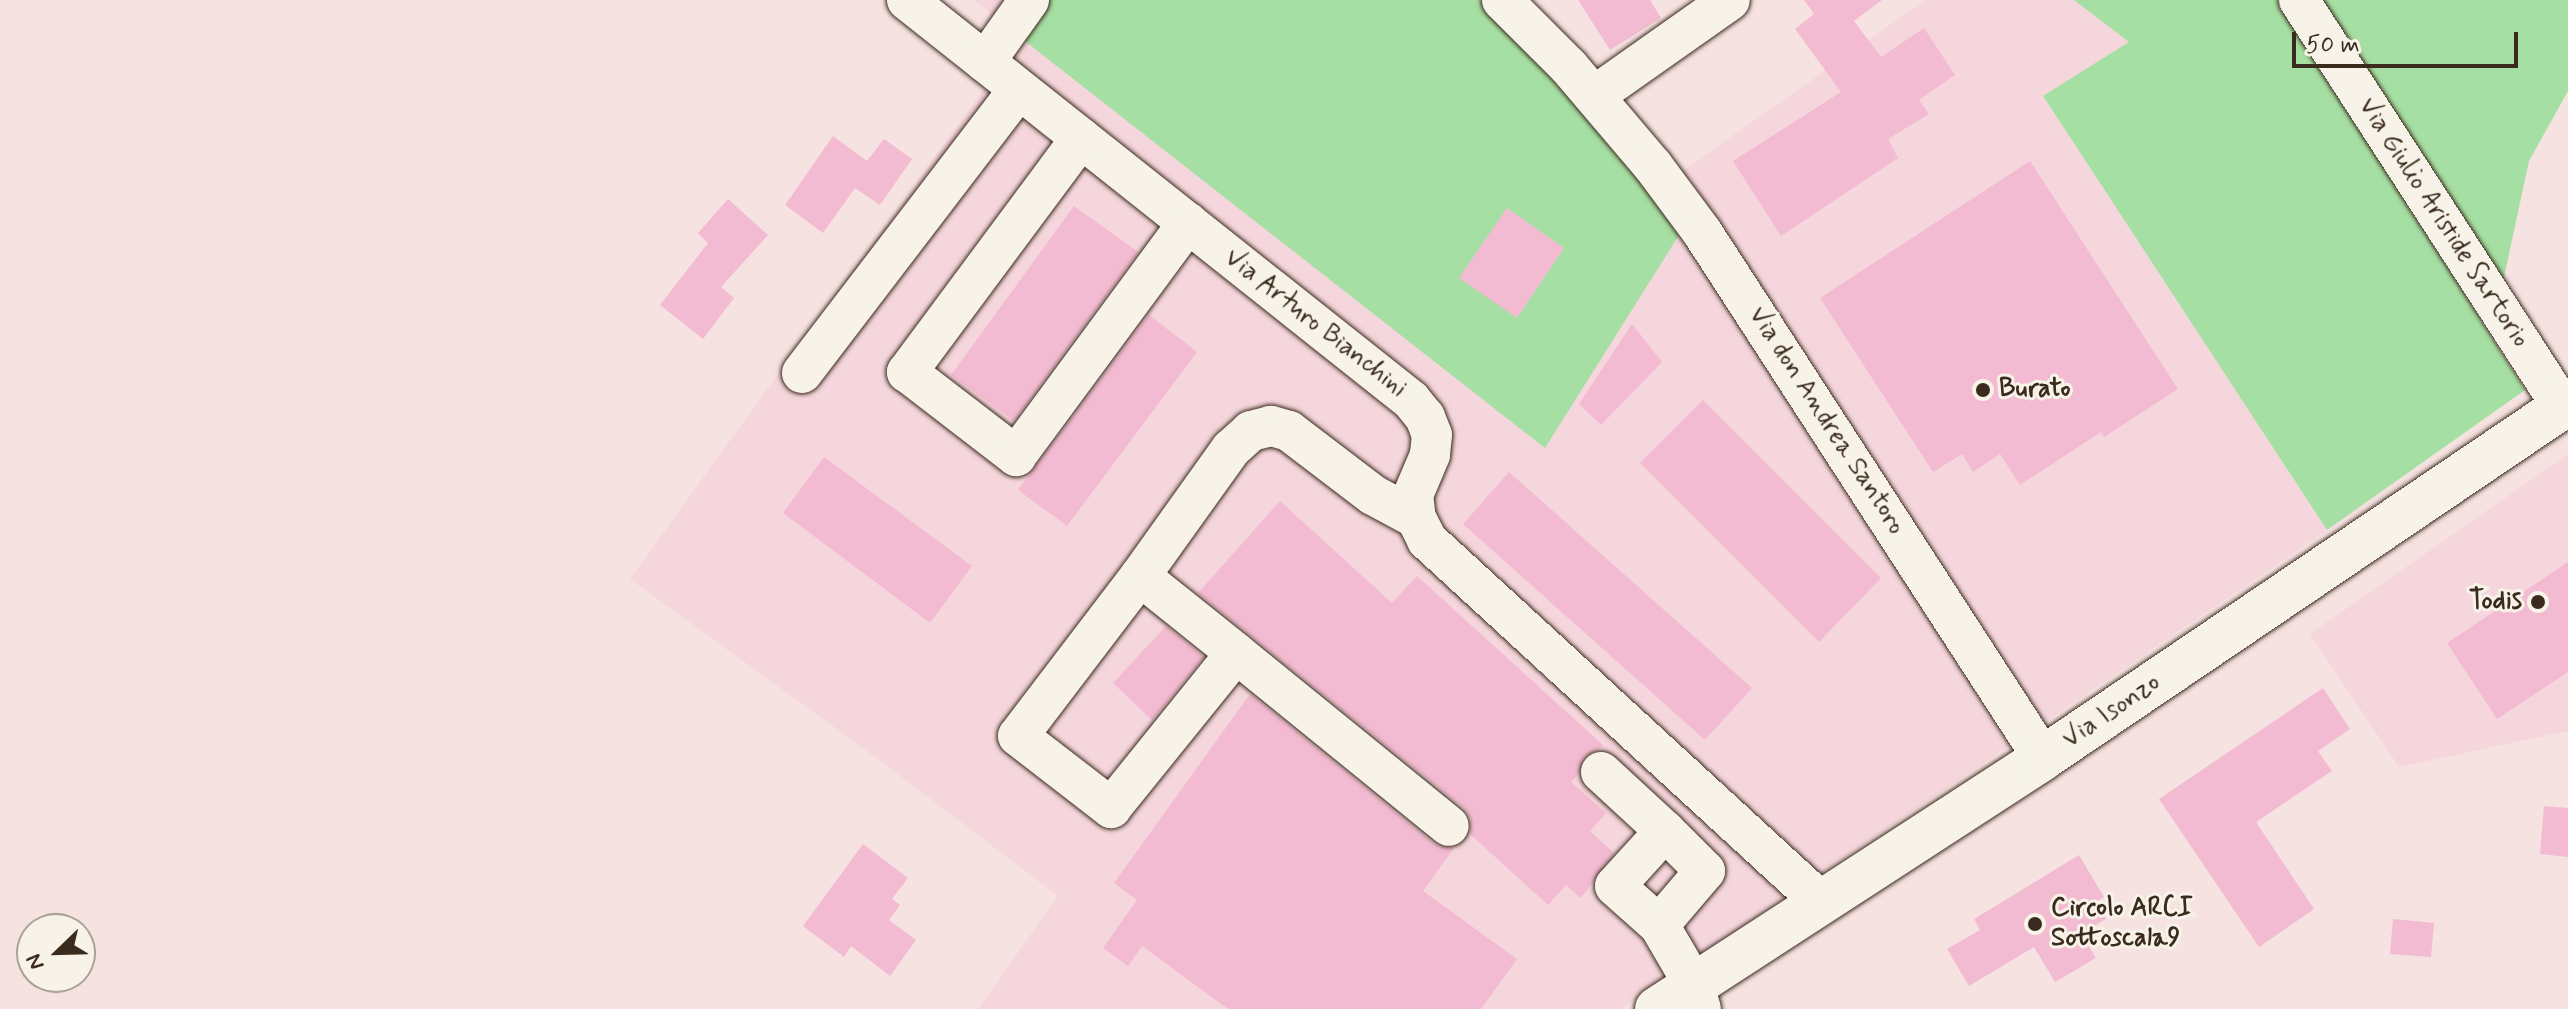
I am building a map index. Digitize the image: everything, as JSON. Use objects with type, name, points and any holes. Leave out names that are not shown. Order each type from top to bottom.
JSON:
[{"type":"main road","name":"Via Isonzo","points":[[1657,1009],[1698,997],[1820,901],[2043,758],[2566,403]]},
{"type":"street","name":"Via Arturo Bianchini","points":[[907,0],[1418,407],[1429,426],[1432,447],[1413,495],[1416,518]]},
{"type":"street","points":[[985,62],[1029,0]]},
{"type":"street","name":"Via don Andrea Santoro","points":[[1502,0],[1594,96],[1653,166],[1710,244],[2043,758]]},
{"type":"street","points":[[1594,96],[1730,0]]},
{"type":"street","name":"Via Giulio Aristide Sartorio","points":[[2299,0],[2566,403]]},
{"type":"street","points":[[802,373],[1019,89]]},
{"type":"street","points":[[1081,138],[907,372],[1016,456],[1188,223]]},
{"type":"street","points":[[1236,653],[1111,808],[1018,736],[1140,576],[1231,449],[1261,427],[1289,431],[1373,495],[1416,518],[1427,540],[1820,901]]},
{"type":"street","points":[[1140,576],[1449,826]]},
{"type":"street","points":[[1601,772],[1705,871],[1659,925]]},
{"type":"street","points":[[1665,831],[1615,886],[1659,925],[1698,997]]},
{"type":"shaded area","points":[[974,0],[1050,0],[1022,37],[1660,187],[1925,0],[2074,0],[2129,42],[2043,97],[2327,530],[1621,1009],[978,1009],[1058,896],[874,756],[630,579],[1021,38]]},
{"type":"shaded area","points":[[2568,454],[2568,731],[2399,767],[2310,634]]},
{"type":"green space","points":[[1050,0],[1479,0],[1504,20],[1686,224],[1545,448],[1021,38]]},
{"type":"green space","points":[[2074,0],[2279,0],[2525,390],[2327,530],[2043,96],[2129,42]]},
{"type":"green space","points":[[2317,0],[2568,0],[2568,91],[2529,161],[2503,282]]},
{"type":"building","points":[[1578,0],[1650,0],[1661,18],[1610,50]]},
{"type":"building","points":[[1804,0],[1882,0],[1854,21],[1881,57],[1924,28],[1955,75],[1919,100],[1929,114],[1888,139],[1898,158],[1781,236],[1733,161],[1841,92],[1795,29],[1814,14]]},
{"type":"building","points":[[833,136],[867,161],[884,139],[912,159],[880,205],[855,188],[823,233],[785,205]]},
{"type":"building","points":[[2030,161],[2178,389],[2104,437],[2101,432],[2020,485],[2000,454],[1973,472],[1962,454],[1933,472],[1820,298]]},
{"type":"building","points":[[728,199],[768,235],[721,287],[734,298],[703,339],[660,305],[708,243],[698,233]]},
{"type":"building","points":[[1074,206],[1138,252],[1014,421],[951,375]]},
{"type":"building","points":[[1507,208],[1564,248],[1517,318],[1459,278]]},
{"type":"building","points":[[1149,315],[1197,352],[1067,526],[1018,490]]},
{"type":"building","points":[[1632,324],[1662,362],[1601,425],[1579,404]]},
{"type":"building","points":[[1703,400],[1881,578],[1819,642],[1640,463]]},
{"type":"building","points":[[824,457],[972,566],[930,623],[783,513]]},
{"type":"building","points":[[1509,472],[1752,688],[1705,740],[1463,524]]},
{"type":"building","points":[[1280,501],[1392,603],[1417,576],[1604,746],[1584,757],[1579,774],[1571,782],[1606,813],[1590,831],[1614,853],[1581,898],[1566,885],[1548,905],[1470,834],[1471,819],[1464,808],[1198,593]]},
{"type":"building","name":"Todis","points":[[2568,562],[2568,672],[2497,719],[2447,643]]},
{"type":"building","points":[[1166,626],[1204,657],[1152,720],[1113,683]]},
{"type":"building","points":[[2323,688],[2350,729],[2318,751],[2332,771],[2256,822],[2314,909],[2259,947],[2159,799]]},
{"type":"building","points":[[1250,694],[1434,844],[1454,848],[1423,891],[1517,959],[1481,1009],[1228,1009],[1142,946],[1128,966],[1103,948],[1137,900],[1114,883]]},
{"type":"building","points":[[2544,806],[2568,808],[2568,857],[2540,854]]},
{"type":"building","points":[[863,844],[908,878],[892,899],[900,905],[889,920],[916,940],[890,976],[851,946],[844,957],[803,926]]},
{"type":"building","points":[[2079,855],[2104,897],[2096,902],[2106,919],[2081,934],[2096,958],[2055,982],[2034,947],[1969,986],[1947,949],[1980,930],[1974,919]]},
{"type":"building","points":[[2393,919],[2434,923],[2431,957],[2390,954]]},
{"type":"place","name":"Burato","points":[[1983,390]]},
{"type":"place","name":"Todis","points":[[2538,602]]},
{"type":"place","name":"Circolo ARCI Sottoscala9","points":[[2035,924]]}]
